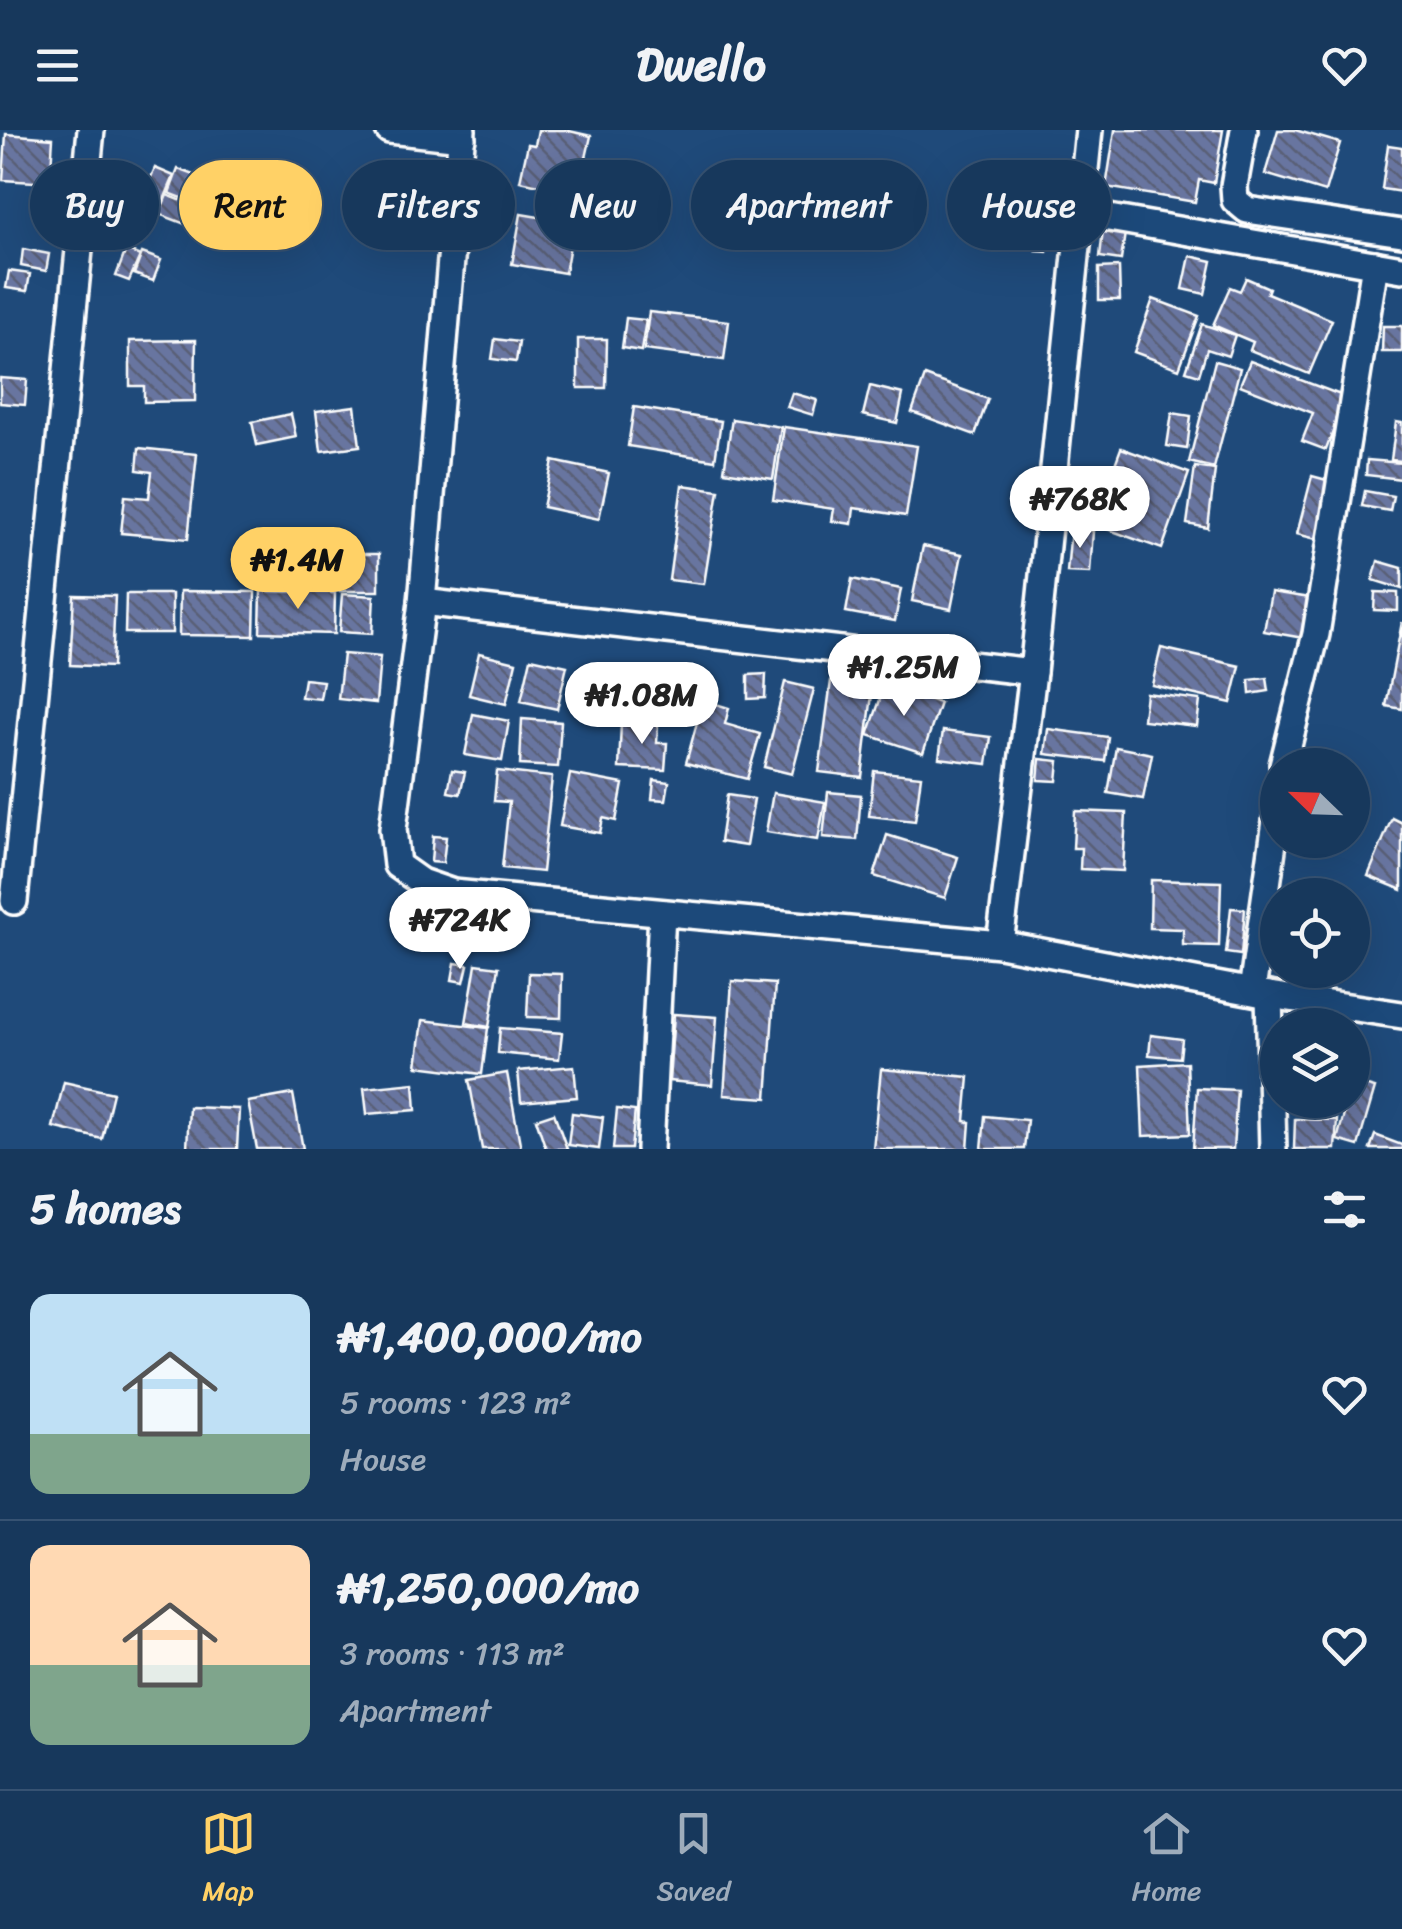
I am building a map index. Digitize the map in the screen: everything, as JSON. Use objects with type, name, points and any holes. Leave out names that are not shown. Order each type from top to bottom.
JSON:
[{"type":"street","points":[[14,900],[91,130]]},
{"type":"street","points":[[389,130],[462,134],[422,602],[394,829],[398,864],[421,882],[453,893],[1000,944],[1260,993],[1402,1015]]},
{"type":"street","points":[[1086,160],[1089,130]]},
{"type":"street","points":[[1244,130],[1234,186],[1235,200],[1247,210],[1402,233]]},
{"type":"street","points":[[1111,218],[1402,269]]},
{"type":"street","points":[[1000,944],[1033,672],[1076,250]]},
{"type":"street","points":[[1287,748],[1316,634],[1374,264]]},
{"type":"street","points":[[422,602],[1033,672]]},
{"type":"street","points":[[1272,1149],[1260,993],[1273,858]]},
{"type":"street","points":[[650,1149],[662,913]]},
{"type":"building","points":[[538,130],[565,130],[591,136],[586,160],[535,160],[535,184],[520,181],[528,144],[535,145]]},
{"type":"building","points":[[1115,130],[1223,130],[1214,183],[1199,180],[1195,202],[1111,188]]},
{"type":"building","points":[[1278,130],[1295,130],[1340,143],[1325,192],[1265,174]]},
{"type":"building","points":[[6,134],[53,138],[52,160],[30,160],[30,182],[3,180]]},
{"type":"building","points":[[1388,145],[1402,147],[1402,192],[1382,189]]},
{"type":"building","points":[[178,169],[179,169],[179,197],[169,193]]},
{"type":"building","points":[[159,170],[174,176],[159,212]]},
{"type":"building","points":[[167,195],[179,200],[179,222],[159,214]]},
{"type":"building","points":[[521,214],[535,216],[535,250],[569,250],[565,273],[512,264]]},
{"type":"building","points":[[1111,230],[1125,233],[1121,260],[1100,257],[1101,250],[1111,250]]},
{"type":"building","points":[[23,249],[49,254],[46,271],[21,266]]},
{"type":"building","points":[[126,250],[140,256],[129,281],[116,276]]},
{"type":"building","points":[[142,253],[161,260],[153,281],[134,274]]},
{"type":"building","points":[[1190,256],[1212,261],[1205,294],[1183,289]]},
{"type":"building","points":[[1119,267],[1120,300],[1099,300],[1099,268]]},
{"type":"building","points":[[9,271],[30,274],[27,291],[6,288]]},
{"type":"building","points":[[1246,278],[1269,288],[1267,293],[1332,320],[1309,374],[1250,350],[1253,342],[1213,325],[1230,287],[1240,291]]},
{"type":"building","points":[[1153,299],[1199,316],[1179,369],[1134,352]]},
{"type":"building","points":[[649,312],[729,321],[724,360],[644,350]]},
{"type":"building","points":[[626,318],[646,320],[641,351],[622,348]]},
{"type":"building","points":[[1202,324],[1235,335],[1228,356],[1207,349],[1199,375],[1186,371]]},
{"type":"building","points":[[1383,326],[1402,326],[1402,352],[1382,352]]},
{"type":"building","points":[[495,339],[519,342],[516,362],[492,359]]},
{"type":"building","points":[[578,339],[607,339],[606,388],[578,388]]},
{"type":"building","points":[[196,340],[195,401],[144,402],[144,386],[130,386],[130,341]]},
{"type":"building","points":[[1215,361],[1240,368],[1214,468],[1189,462]]},
{"type":"building","points":[[1250,361],[1346,397],[1326,450],[1302,441],[1313,413],[1240,385]]},
{"type":"building","points":[[925,376],[988,399],[975,435],[912,412]]},
{"type":"building","points":[[0,378],[27,380],[25,405],[0,403]]},
{"type":"building","points":[[870,386],[903,394],[897,423],[863,415]]},
{"type":"building","points":[[792,393],[817,400],[813,415],[787,407]]},
{"type":"building","points":[[355,406],[360,446],[321,451],[316,411]]},
{"type":"building","points":[[634,407],[721,421],[715,460],[628,446]]},
{"type":"building","points":[[1172,413],[1191,416],[1187,449],[1167,446]]},
{"type":"building","points":[[291,414],[296,437],[257,445],[252,422]]},
{"type":"building","points":[[732,419],[781,427],[773,479],[724,471]]},
{"type":"building","points":[[1396,422],[1402,423],[1402,461],[1391,460]]},
{"type":"building","points":[[784,427],[917,446],[906,516],[854,508],[852,524],[832,521],[834,509],[773,500]]},
{"type":"building","points":[[139,448],[197,454],[188,539],[121,533],[125,496],[149,498],[152,472],[137,470]]},
{"type":"building","points":[[1121,448],[1189,473],[1162,549],[1093,524]]},
{"type":"building","points":[[1367,460],[1402,463],[1402,479],[1366,475]]},
{"type":"building","points":[[553,461],[609,473],[599,519],[543,507]]},
{"type":"building","points":[[1195,467],[1215,470],[1208,528],[1187,524]]},
{"type":"building","points":[[1312,476],[1330,481],[1316,539],[1297,534]]},
{"type":"building","points":[[682,485],[719,490],[704,584],[669,580]]},
{"type":"building","points":[[1365,491],[1393,496],[1390,511],[1362,506]]},
{"type":"building","points":[[1071,529],[1093,531],[1090,573],[1067,572]]},
{"type":"building","points":[[923,546],[962,554],[951,609],[912,601]]},
{"type":"building","points":[[309,554],[379,554],[379,591],[309,591]]},
{"type":"building","points":[[1378,561],[1402,568],[1402,589],[1373,580]]},
{"type":"building","points":[[852,579],[901,589],[895,621],[846,612]]},
{"type":"building","points":[[180,591],[255,592],[254,636],[179,635]]},
{"type":"building","points":[[261,591],[335,593],[334,634],[260,632]]},
{"type":"building","points":[[1271,592],[1310,598],[1303,638],[1264,631]]},
{"type":"building","points":[[1375,592],[1398,593],[1398,611],[1374,610]]},
{"type":"building","points":[[126,594],[172,594],[172,633],[125,633]]},
{"type":"building","points":[[342,594],[374,596],[372,634],[339,632]]},
{"type":"building","points":[[74,595],[115,596],[112,667],[70,665]]},
{"type":"building","points":[[1402,622],[1402,709],[1386,706]]},
{"type":"building","points":[[1161,648],[1240,666],[1231,703],[1152,685]]},
{"type":"building","points":[[479,653],[516,662],[506,704],[469,695]]},
{"type":"building","points":[[343,654],[380,657],[376,703],[338,699]]},
{"type":"building","points":[[531,658],[567,666],[557,709],[521,701]]},
{"type":"building","points":[[766,674],[765,698],[748,699],[748,675]]},
{"type":"building","points":[[1267,678],[1269,691],[1250,694],[1249,680]]},
{"type":"building","points":[[304,679],[323,681],[320,699],[301,697]]},
{"type":"building","points":[[831,681],[873,686],[862,777],[819,772]]},
{"type":"building","points":[[785,682],[814,689],[792,774],[764,767]]},
{"type":"building","points":[[885,685],[940,703],[923,753],[868,735]]},
{"type":"building","points":[[1146,693],[1200,700],[1197,726],[1143,720]]},
{"type":"building","points":[[703,700],[729,708],[725,724],[760,734],[747,779],[686,763]]},
{"type":"building","points":[[473,714],[509,721],[502,761],[465,755]]},
{"type":"building","points":[[522,719],[561,722],[558,767],[520,765]]},
{"type":"building","points":[[621,723],[658,724],[657,743],[667,743],[665,770],[619,768]]},
{"type":"building","points":[[1048,729],[1108,737],[1105,761],[1045,754]]},
{"type":"building","points":[[943,731],[991,737],[987,764],[939,758]]},
{"type":"building","points":[[1116,747],[1152,754],[1143,799],[1108,793]]},
{"type":"building","points":[[1040,759],[1059,761],[1057,781],[1038,780]]},
{"type":"building","points":[[452,770],[465,772],[460,794],[448,792]]},
{"type":"building","points":[[497,771],[552,777],[542,872],[502,868],[509,802],[494,801]]},
{"type":"building","points":[[874,771],[921,776],[915,821],[869,816]]},
{"type":"building","points":[[570,774],[623,784],[616,821],[603,818],[600,833],[560,826]]},
{"type":"building","points":[[654,780],[669,782],[666,800],[652,799]]},
{"type":"building","points":[[828,792],[861,795],[857,840],[823,837]]},
{"type":"building","points":[[773,793],[825,802],[818,840],[766,832]]},
{"type":"building","points":[[727,795],[754,799],[746,846],[720,842]]},
{"type":"building","points":[[1075,811],[1126,813],[1123,871],[1080,869],[1081,848],[1073,848]]},
{"type":"building","points":[[1392,818],[1402,823],[1402,890],[1368,876]]},
{"type":"building","points":[[887,835],[958,857],[945,898],[874,876]]},
{"type":"building","points":[[433,836],[446,837],[443,863],[431,862]]},
{"type":"building","points":[[1151,880],[1221,882],[1219,946],[1183,945],[1183,929],[1150,928]]},
{"type":"building","points":[[1231,908],[1245,909],[1241,955],[1226,953]]},
{"type":"building","points":[[425,914],[427,936],[401,939],[399,917]]},
{"type":"building","points":[[455,963],[468,965],[464,982],[452,980]]},
{"type":"building","points":[[476,964],[499,967],[489,1027],[466,1023]]},
{"type":"building","points":[[529,973],[562,974],[561,1018],[527,1017]]},
{"type":"building","points":[[732,981],[775,984],[767,1098],[724,1095]]},
{"type":"building","points":[[674,1014],[717,1017],[712,1085],[669,1081]]},
{"type":"building","points":[[423,1020],[488,1028],[482,1074],[417,1066]]},
{"type":"building","points":[[500,1028],[562,1033],[559,1059],[498,1053]]},
{"type":"building","points":[[1151,1035],[1182,1039],[1180,1058],[1149,1055]]},
{"type":"building","points":[[1187,1062],[1190,1134],[1143,1136],[1140,1065]]},
{"type":"building","points":[[574,1066],[577,1097],[521,1102],[518,1071]]},
{"type":"building","points":[[881,1069],[969,1077],[965,1121],[970,1122],[968,1149],[873,1149]]},
{"type":"building","points":[[507,1073],[521,1149],[482,1149],[469,1080]]},
{"type":"building","points":[[64,1082],[113,1093],[102,1139],[53,1127]]},
{"type":"building","points":[[414,1083],[416,1110],[367,1114],[364,1088]]},
{"type":"building","points":[[1197,1088],[1237,1090],[1233,1149],[1193,1149]]},
{"type":"building","points":[[293,1094],[303,1149],[257,1149],[248,1102]]},
{"type":"building","points":[[189,1107],[239,1109],[237,1149],[187,1149]]},
{"type":"building","points":[[617,1109],[635,1111],[631,1149],[613,1149]]},
{"type":"building","points":[[554,1113],[567,1149],[546,1149],[536,1119]]},
{"type":"building","points":[[572,1113],[603,1117],[599,1149],[568,1145]]},
{"type":"building","points":[[985,1116],[1027,1120],[1024,1149],[982,1149]]},
{"type":"building","points":[[1343,1118],[1366,1118],[1358,1146],[1337,1140]]},
{"type":"building","points":[[1295,1119],[1337,1120],[1335,1149],[1294,1149]]},
{"type":"building","points":[[1375,1135],[1402,1145],[1402,1149],[1370,1149]]}]
